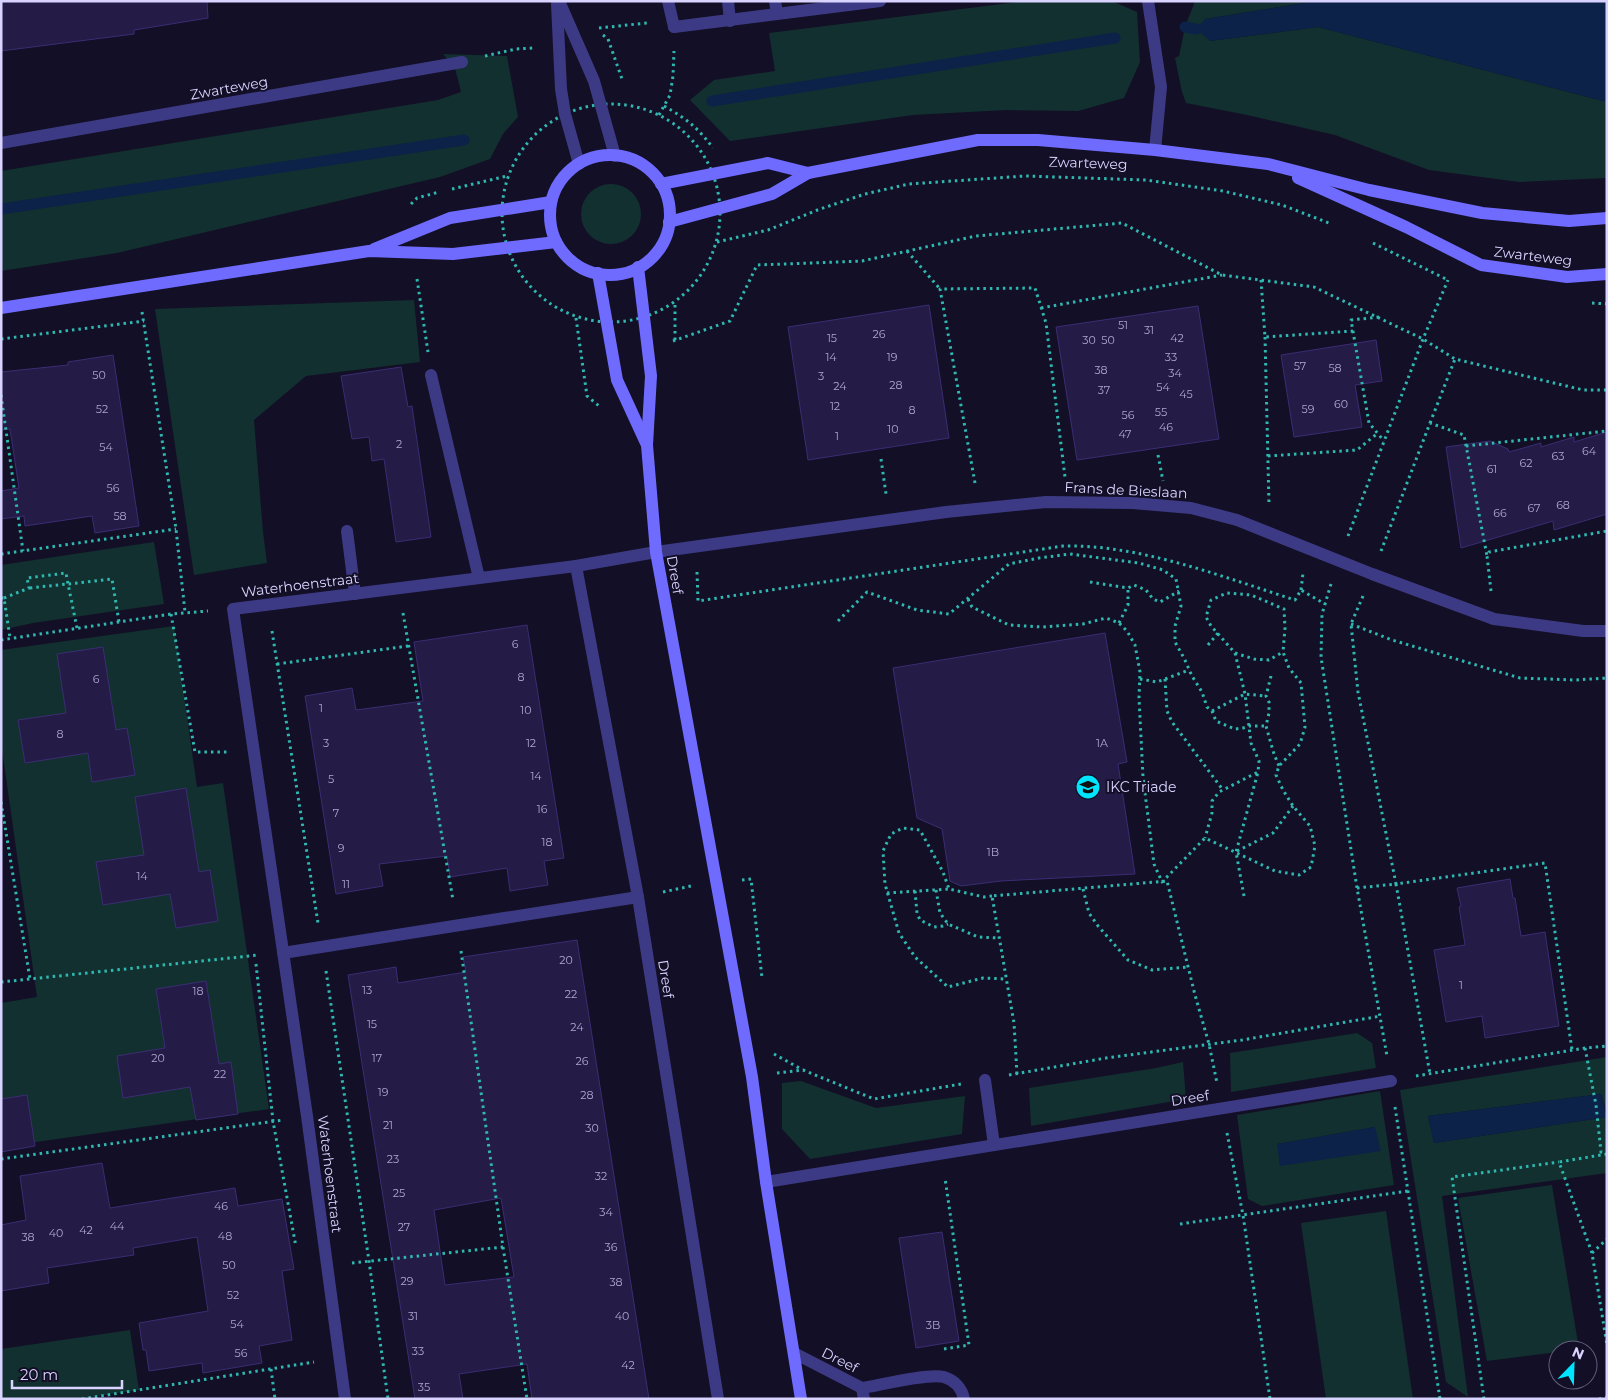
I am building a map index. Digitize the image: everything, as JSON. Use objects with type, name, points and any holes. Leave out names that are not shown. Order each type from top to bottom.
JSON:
[{"type":"main road","name":"Zwarteweg","points":[[669,222],[772,194],[808,173],[978,140],[1038,140],[1155,150],[1268,164],[1369,190],[1482,213],[1569,221],[1607,218]]},
{"type":"main road","points":[[615,156],[626,158],[641,165],[654,175],[661,184],[668,202],[669,222],[667,233],[656,253],[638,267],[618,274],[598,274],[578,266],[562,251],[556,242],[550,222],[551,202],[561,180],[579,164],[590,158],[615,156]]},
{"type":"main road","name":"Zwarteweg","points":[[661,184],[768,163],[808,173]]},
{"type":"main road","name":"Zwarteweg","points":[[1268,164],[1406,227],[1481,265],[1567,277],[1607,274]]},
{"type":"main road","points":[[369,251],[450,218],[551,202]]},
{"type":"main road","points":[[1,308],[369,251],[453,254],[556,242]]},
{"type":"main road","name":"Dreef","points":[[638,267],[651,376],[647,445],[656,552],[752,1077],[766,1182],[801,1399]]},
{"type":"main road","name":"Dreef","points":[[598,274],[617,380],[647,445]]},
{"type":"street","points":[[558,1],[594,81],[602,104],[615,156]]},
{"type":"street","points":[[558,1],[561,89],[565,114],[579,164]]},
{"type":"street","points":[[668,1],[674,28],[880,1]]},
{"type":"street","points":[[728,1],[730,21]]},
{"type":"street","points":[[775,1],[777,14]]},
{"type":"street","points":[[1148,1],[1160,87],[1155,150]]},
{"type":"street","name":"Zwarteweg","points":[[1,143],[462,62]]},
{"type":"street","points":[[431,375],[479,578]]},
{"type":"street","name":"Frans de Bieslaan","points":[[656,552],[889,520],[1046,502],[1133,503],[1191,508],[1237,520],[1372,574],[1494,619],[1584,631],[1607,631]]},
{"type":"street","points":[[347,531],[355,594]]},
{"type":"street","name":"Waterhoenstraat","points":[[345,1399],[307,1116],[233,609],[576,566],[656,552]]},
{"type":"street","name":"Dreef","points":[[576,566],[638,897],[718,1399]]},
{"type":"street","points":[[283,953],[638,897]]},
{"type":"street","points":[[985,1080],[994,1145]]},
{"type":"street","name":"Dreef","points":[[766,1182],[1391,1080]]},
{"type":"street","name":"Dreef","points":[[794,1353],[863,1393]]},
{"type":"street","points":[[863,1393],[926,1377],[943,1377],[954,1382],[963,1391],[964,1399]]},
{"type":"path","points":[[596,29],[644,22],[674,28],[673,76],[670,95],[659,115]]},
{"type":"path","points":[[462,62],[516,49],[533,48]]},
{"type":"path","points":[[542,128],[565,114],[583,107],[602,104],[626,104],[659,115],[692,139],[704,155],[719,191],[721,209]]},
{"type":"path","name":"Zwarteweg","points":[[721,209],[717,242],[768,230],[856,197],[909,184],[1025,176],[1146,180],[1223,191],[1282,205],[1334,225]]},
{"type":"path","points":[[648,345],[675,341],[730,321],[757,265],[862,260],[976,236],[1122,223],[1222,275]]},
{"type":"path","points":[[1368,240],[1448,280],[1339,560],[1322,614],[1321,657],[1357,888],[1381,1016],[1440,1399]]},
{"type":"path","points":[[907,251],[940,289],[979,509]]},
{"type":"path","points":[[1041,308],[1222,275],[1314,287],[1424,339],[1455,359],[1583,390],[1607,390]]},
{"type":"path","points":[[417,278],[431,375]]},
{"type":"path","points":[[1261,280],[1265,337],[1269,533]]},
{"type":"path","points":[[138,287],[176,529],[185,612]]},
{"type":"path","points":[[940,289],[1035,288],[1046,323],[1069,502]]},
{"type":"path","points":[[1379,317],[1351,320],[1369,423],[1384,442]]},
{"type":"path","points":[[1,339],[144,320]]},
{"type":"path","points":[[1265,337],[1353,332]]},
{"type":"path","points":[[581,350],[611,348]]},
{"type":"path","points":[[1430,1074],[1396,884],[1358,692],[1351,624],[1455,359]]},
{"type":"path","points":[[1,395],[23,551]]},
{"type":"path","points":[[1430,423],[1464,435],[1486,556],[1494,619]]},
{"type":"path","points":[[1466,446],[1607,430]]},
{"type":"path","points":[[1268,456],[1357,450],[1378,433]]},
{"type":"path","points":[[882,458],[889,520]]},
{"type":"path","points":[[1,554],[176,529]]},
{"type":"path","points":[[1486,556],[1489,552],[1607,531]]},
{"type":"path","points":[[696,547],[698,601],[1063,546],[1084,545],[1155,557],[1295,600],[1301,590],[1325,604]]},
{"type":"path","points":[[838,621],[867,592],[917,610],[949,614],[1010,564],[1070,554],[1140,563],[1163,570],[1176,579],[1181,606],[1175,626],[1175,642],[1202,692],[1207,707],[1212,712],[1216,721],[1235,729],[1249,726],[1266,726]]},
{"type":"path","points":[[29,588],[27,578],[66,574],[77,628]]},
{"type":"path","points":[[10,638],[3,598],[29,588],[112,579],[119,622]]},
{"type":"path","points":[[1090,582],[1128,588],[1134,585],[1146,590],[1153,599],[1160,602],[1179,591]]},
{"type":"path","points":[[399,588],[457,925],[503,1247],[528,1399]]},
{"type":"path","points":[[1119,623],[1128,605],[1128,588]]},
{"type":"path","points":[[1205,838],[1236,852],[1274,871],[1299,876],[1311,867],[1315,846],[1310,826],[1293,806],[1276,775],[1279,766],[1300,744],[1304,727],[1301,683],[1289,668],[1283,652],[1284,609],[1251,595],[1227,593],[1211,600],[1206,617],[1235,653],[1245,694],[1251,743],[1259,761],[1258,772],[1236,852],[1244,896]]},
{"type":"path","points":[[968,598],[972,607],[1009,625],[1042,628],[1083,624],[1106,618],[1119,623],[1127,631],[1135,645],[1140,672],[1139,698],[1143,777],[1154,864],[1162,882]]},
{"type":"path","points":[[268,605],[322,947],[388,1399]]},
{"type":"path","points":[[1,640],[185,612],[233,609]]},
{"type":"path","points":[[171,614],[195,752],[228,751],[230,761]]},
{"type":"path","points":[[1351,624],[1392,640],[1520,678],[1575,680],[1607,678]]},
{"type":"path","points":[[1208,644],[1218,633]]},
{"type":"path","points":[[278,664],[408,646]]},
{"type":"path","points":[[1235,653],[1254,659],[1269,660],[1283,652]]},
{"type":"path","points":[[1140,679],[1157,682],[1189,670]]},
{"type":"path","points":[[1271,676],[1266,696],[1269,702],[1269,713],[1266,726],[1279,766]]},
{"type":"path","points":[[1165,679],[1167,711],[1172,722],[1222,790]]},
{"type":"path","points":[[1212,712],[1245,694],[1266,696]]},
{"type":"path","points":[[1162,882],[1205,838],[1212,813],[1212,801],[1219,792],[1258,772]]},
{"type":"path","points":[[1,802],[30,979]]},
{"type":"path","points":[[1236,852],[1273,833],[1293,806]]},
{"type":"path","points":[[949,889],[943,872],[920,830],[902,828],[892,834],[883,851],[885,884],[899,933],[915,956],[948,987],[983,978],[1006,979]]},
{"type":"path","points":[[1357,888],[1545,863],[1572,1050]]},
{"type":"path","points":[[887,893],[949,889],[984,897],[1168,881],[1188,967],[1210,1044],[1242,1215],[1270,1399]]},
{"type":"path","points":[[1083,889],[1088,913],[1128,960],[1152,970],[1188,967]]},
{"type":"path","points":[[936,890],[940,913],[948,924],[978,937],[999,938]]},
{"type":"path","points":[[915,891],[917,913],[920,920],[934,927],[948,924]]},
{"type":"path","points":[[992,896],[1014,1023],[1017,1074]]},
{"type":"path","points":[[254,946],[273,1121],[297,1251]]},
{"type":"path","points":[[1,982],[283,953]]},
{"type":"path","points":[[752,1077],[803,1070],[874,1098],[1106,1058],[1210,1044],[1381,1016]]},
{"type":"path","points":[[1391,1080],[1607,1046]]},
{"type":"path","points":[[1585,1048],[1596,1105],[1601,1152],[1607,1154]]},
{"type":"path","points":[[1,1159],[307,1116]]},
{"type":"path","points":[[942,1153],[969,1345],[943,1350]]},
{"type":"path","points":[[1484,1399],[1452,1177],[1607,1154]]},
{"type":"path","points":[[1559,1162],[1592,1253],[1607,1345]]},
{"type":"path","points":[[1180,1224],[1408,1191]]},
{"type":"path","points":[[1592,1253],[1607,1239]]},
{"type":"path","points":[[327,1266],[503,1247]]},
{"type":"path","points":[[82,1399],[339,1358]]},
{"type":"path","points":[[271,1369],[275,1399]]},
{"type":"path","points":[[1599,1399],[1607,1398]]},
{"type":"green space","points":[[1027,1],[1112,1],[1137,12],[1140,62],[1124,98],[1078,111],[1006,110],[913,115],[730,141],[690,100],[714,80],[775,71],[769,33]]},
{"type":"green space","points":[[1195,1],[1317,1],[1205,19],[1210,41],[1318,27],[1607,102],[1607,178],[1519,182],[1429,170],[1335,135],[1186,103],[1175,58],[1179,56],[1185,27]]},
{"type":"green space","points":[[443,54],[507,56],[518,117],[503,134],[490,159],[440,177],[117,253],[1,271],[1,171],[438,100],[461,92],[455,68]]},
{"type":"green space","points":[[605,184],[617,184],[628,189],[636,197],[641,208],[639,226],[628,239],[617,244],[605,244],[594,239],[586,231],[581,220],[581,208],[586,197],[594,189]]},
{"type":"green space","points":[[414,300],[420,362],[306,376],[254,420],[267,563],[194,575],[155,309]]},
{"type":"green space","points":[[154,542],[164,604],[33,623],[1,630],[1,565]]},
{"type":"green space","points":[[174,626],[197,787],[223,783],[269,1109],[1,1147],[1,1003],[37,997],[1,742],[1,650]]},
{"type":"green space","points":[[1357,1033],[1372,1043],[1376,1068],[1231,1092],[1230,1053]]},
{"type":"green space","points":[[1607,1057],[1607,1113],[1601,1094],[1428,1116],[1434,1143],[1607,1117],[1607,1173],[1442,1196],[1468,1397],[1446,1382],[1400,1090]]},
{"type":"green space","points":[[1183,1062],[1186,1099],[1031,1126],[1029,1088]]},
{"type":"green space","points":[[801,1081],[876,1108],[965,1096],[962,1134],[810,1159],[782,1129],[782,1083]]},
{"type":"green space","points":[[1380,1091],[1394,1185],[1262,1206],[1248,1199],[1237,1115]],"holes":[[[1375,1127],[1280,1165],[1278,1144]]]},
{"type":"green space","points":[[1552,1185],[1578,1340],[1548,1340],[1548,1353],[1487,1361],[1458,1198]]},
{"type":"green space","points":[[1386,1211],[1413,1399],[1326,1399],[1301,1223]]},
{"type":"green space","points":[[130,1330],[139,1390],[77,1399],[1,1399],[1,1349]]},
{"type":"water","points":[[1317,1],[1607,1],[1607,102],[1318,27],[1210,41],[1196,29],[1205,19]]},
{"type":"water","points":[[1601,1094],[1607,1117],[1434,1143],[1428,1116]]},
{"type":"water","points":[[1375,1127],[1381,1151],[1280,1166],[1277,1144]]},
{"type":"building","points":[[1,1],[207,1],[208,18],[134,30],[134,34],[1,51]]},
{"type":"building","points":[[929,305],[949,438],[808,460],[788,327]]},
{"type":"building","points":[[1198,306],[1219,439],[1077,460],[1056,327]]},
{"type":"building","points":[[1376,340],[1382,381],[1355,385],[1362,427],[1294,437],[1281,355]]},
{"type":"building","points":[[113,355],[139,526],[95,533],[92,516],[25,526],[24,516],[1,519],[1,491],[19,488],[10,429],[1,430],[1,372],[68,365],[68,362]]},
{"type":"building","points":[[401,367],[408,407],[412,406],[431,537],[396,542],[384,459],[372,461],[369,437],[352,439],[341,376]]},
{"type":"building","points":[[1607,432],[1607,514],[1554,530],[1553,521],[1461,548],[1446,447],[1490,441],[1508,449],[1509,452],[1541,443],[1541,447],[1574,437],[1574,442]]},
{"type":"building","points":[[527,625],[564,858],[544,861],[548,885],[510,891],[507,868],[450,877],[447,856],[379,864],[383,886],[336,894],[305,696],[352,688],[356,710],[423,701],[414,642]]},
{"type":"building","points":[[1105,633],[1127,762],[1118,764],[1135,874],[1001,881],[961,886],[950,881],[942,829],[917,818],[893,668]]},
{"type":"building","points":[[103,647],[116,730],[127,728],[135,775],[92,782],[88,753],[25,763],[18,720],[66,713],[57,654]]},
{"type":"building","points":[[186,788],[199,872],[210,870],[218,921],[176,928],[170,894],[103,905],[96,862],[144,855],[135,797]]},
{"type":"building","points":[[1510,879],[1521,936],[1545,932],[1559,1026],[1485,1038],[1482,1016],[1446,1022],[1434,950],[1465,945],[1457,888]]},
{"type":"building","points":[[577,940],[649,1399],[532,1399],[527,1364],[459,1374],[463,1399],[415,1399],[348,975],[396,967],[398,983],[466,972],[463,957]],"holes":[[[501,1198],[514,1277],[445,1285],[434,1210]]]},
{"type":"building","points":[[206,981],[219,1064],[231,1062],[238,1114],[196,1120],[190,1087],[123,1098],[117,1056],[165,1048],[156,989]]},
{"type":"building","points":[[27,1095],[35,1146],[1,1152],[1,1099]]},
{"type":"building","points":[[102,1163],[110,1208],[235,1188],[238,1206],[282,1199],[294,1269],[282,1271],[292,1340],[259,1346],[262,1363],[203,1373],[202,1363],[149,1371],[146,1350],[143,1350],[139,1323],[208,1311],[197,1237],[133,1248],[134,1255],[47,1268],[49,1283],[1,1291],[1,1225],[26,1220],[20,1176]]},
{"type":"building","points":[[942,1232],[959,1341],[916,1348],[899,1238]]},
{"type":"waterway","points":[[1185,27],[1196,29]]},
{"type":"waterway","points":[[712,101],[1115,38]]},
{"type":"waterway","points":[[1,209],[464,140]]},
{"type":"place","name":"IKC Triade","points":[[1088,787]]}]
